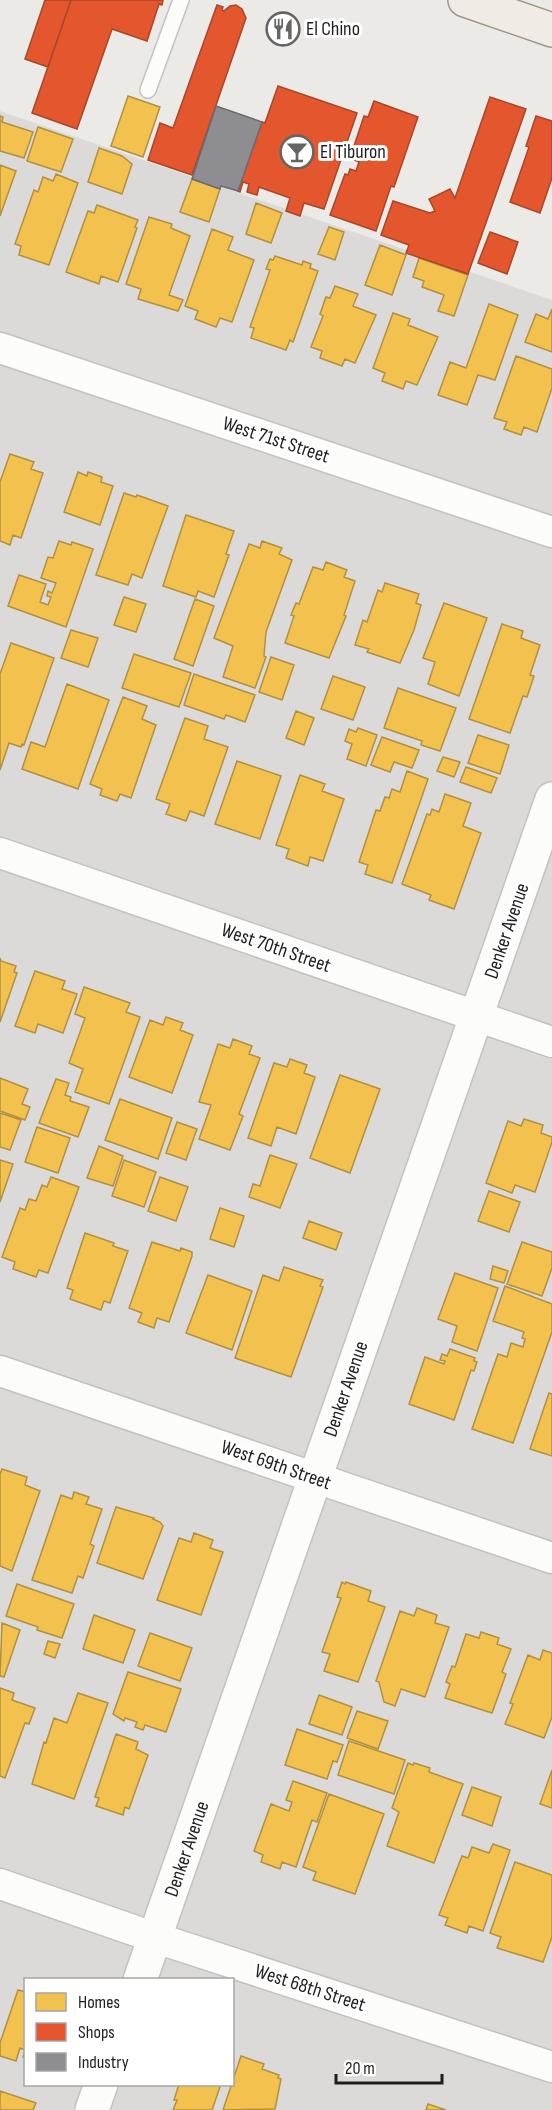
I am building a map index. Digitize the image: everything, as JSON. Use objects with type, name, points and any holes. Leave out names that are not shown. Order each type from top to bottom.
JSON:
[{"type":"main road","points":[[465,0],[552,30]]},
{"type":"street","name":"West 71st Street","points":[[0,348],[552,532]]},
{"type":"street","name":"Denker Avenue","points":[[141,1978],[552,799]]},
{"type":"street","name":"West 70th Street","points":[[0,853],[552,1042]]},
{"type":"street","name":"West 69th Street","points":[[0,1371],[552,1558]]},
{"type":"street","name":"West 68th Street","points":[[0,1884],[156,1938],[552,2067]]},
{"type":"street","points":[[92,2110],[101,2086]]},
{"type":"lane","points":[[148,90],[181,0]]},
{"type":"shaded area","points":[[0,111],[552,300],[552,2110],[0,2110]]},
{"type":"building: Homes","points":[[128,96],[160,107],[143,157],[111,146]]},
{"type":"building: Homes","points":[[0,116],[3,117],[2,122],[33,132],[24,158],[0,151]]},
{"type":"building: Homes","points":[[38,127],[73,139],[61,172],[27,161]]},
{"type":"building: Homes","points":[[99,148],[122,156],[132,164],[122,194],[88,182]]},
{"type":"building: Homes","points":[[0,165],[16,171],[0,216]]},
{"type":"building: Homes","points":[[56,174],[78,183],[49,265],[19,255],[21,246],[15,244],[34,190],[38,192],[43,177],[53,181]]},
{"type":"building: Homes","points":[[192,179],[220,189],[209,222],[180,212]]},
{"type":"building: Homes","points":[[256,203],[282,213],[271,243],[246,234]]},
{"type":"building: Homes","points":[[97,205],[138,220],[118,282],[101,276],[99,284],[66,272],[88,211],[94,213]]},
{"type":"building: Homes","points":[[149,217],[172,224],[171,228],[190,236],[169,295],[183,300],[178,311],[138,299],[141,289],[126,284]]},
{"type":"building: Homes","points":[[329,227],[344,232],[335,260],[318,254]]},
{"type":"building: Homes","points":[[212,229],[233,237],[228,250],[254,260],[232,322],[220,318],[216,327],[195,319],[198,311],[185,306]]},
{"type":"building: Homes","points":[[380,245],[406,255],[392,295],[365,285]]},
{"type":"building: Homes","points":[[275,256],[302,265],[303,261],[311,264],[310,268],[318,271],[293,342],[290,340],[286,350],[251,338],[254,328],[250,327],[270,270],[266,269],[270,259],[273,260]]},
{"type":"building: Homes","points":[[419,258],[468,275],[454,316],[438,311],[444,295],[422,287],[424,281],[413,277]]},
{"type":"building: Homes","points":[[335,286],[358,294],[353,306],[376,315],[355,363],[345,359],[342,366],[320,358],[322,351],[311,347],[323,316],[320,314],[326,297],[330,298]]},
{"type":"building: Homes","points":[[489,304],[518,315],[495,380],[478,375],[467,405],[438,395],[450,362],[466,368]]},
{"type":"building: Homes","points":[[552,309],[552,352],[525,342],[536,314],[548,319]]},
{"type":"building: Homes","points":[[393,313],[410,319],[408,325],[438,337],[417,385],[406,381],[403,389],[382,381],[385,373],[373,368]]},
{"type":"building: Homes","points":[[516,356],[552,369],[552,388],[537,432],[524,427],[521,435],[504,429],[507,422],[494,418]]},
{"type":"building: Homes","points":[[10,454],[34,462],[31,469],[43,473],[21,538],[13,535],[10,545],[0,541],[0,482]]},
{"type":"building: Homes","points":[[78,472],[87,476],[88,472],[102,477],[101,482],[113,486],[100,525],[64,512]]},
{"type":"building: Homes","points":[[124,493],[168,506],[142,578],[132,574],[128,585],[96,575]]},
{"type":"building: Homes","points":[[186,515],[234,531],[226,554],[229,555],[214,597],[198,591],[196,597],[163,586]]},
{"type":"building: Homes","points":[[59,541],[71,545],[72,542],[93,549],[66,627],[8,606],[19,575],[46,584],[40,602],[48,605],[51,597],[47,596],[48,591],[52,593],[56,583],[41,578],[48,557],[53,558]]},
{"type":"building: Homes","points":[[262,541],[282,548],[279,554],[292,560],[266,632],[264,656],[266,657],[255,688],[223,677],[233,646],[214,638],[249,544],[260,548]]},
{"type":"building: Homes","points":[[326,562],[347,570],[344,577],[355,581],[344,615],[346,616],[329,658],[285,643],[294,616],[291,615],[296,603],[299,604],[313,567],[323,570]]},
{"type":"building: Homes","points":[[385,583],[419,594],[416,603],[421,605],[414,630],[400,663],[367,652],[369,649],[355,645],[363,620],[367,622],[378,590],[382,592]]},
{"type":"building: Homes","points":[[124,597],[146,604],[136,632],[114,625]]},
{"type":"building: Homes","points":[[195,599],[214,606],[193,666],[174,659]]},
{"type":"building: Homes","points":[[444,603],[487,618],[459,696],[428,684],[435,662],[423,658]]},
{"type":"building: Homes","points":[[502,624],[523,631],[521,638],[540,645],[530,675],[534,676],[527,697],[523,696],[510,733],[469,719]]},
{"type":"building: Homes","points":[[71,630],[98,638],[88,667],[61,658]]},
{"type":"building: Homes","points":[[11,643],[54,658],[24,745],[22,744],[21,747],[9,743],[0,770],[0,674]]},
{"type":"building: Homes","points":[[134,654],[191,673],[179,707],[122,688]]},
{"type":"building: Homes","points":[[271,657],[294,665],[282,700],[259,692]]},
{"type":"building: Homes","points":[[194,674],[255,695],[245,722],[226,715],[224,719],[184,705]]},
{"type":"building: Homes","points":[[333,676],[365,687],[353,720],[321,709]]},
{"type":"building: Homes","points":[[67,684],[109,700],[78,789],[22,769],[31,742],[45,747]]},
{"type":"building: Homes","points":[[398,688],[456,708],[440,751],[421,745],[422,741],[384,728]]},
{"type":"building: Homes","points":[[123,697],[147,706],[142,719],[156,725],[131,798],[120,794],[117,801],[100,795],[102,789],[90,784]]},
{"type":"building: Homes","points":[[296,711],[314,718],[304,745],[286,738]]},
{"type":"building: Homes","points":[[185,718],[208,726],[204,739],[228,747],[204,816],[190,811],[186,821],[166,814],[170,804],[156,799]]},
{"type":"building: Homes","points":[[358,728],[377,735],[366,766],[347,759],[352,744],[345,741],[349,729],[356,732]]},
{"type":"building: Homes","points":[[478,735],[509,745],[500,774],[468,763]]},
{"type":"building: Homes","points":[[382,737],[419,750],[412,768],[394,762],[390,772],[371,765]]},
{"type":"building: Homes","points":[[443,757],[460,762],[454,777],[437,771]]},
{"type":"building: Homes","points":[[237,761],[281,776],[260,839],[215,824]]},
{"type":"building: Homes","points":[[466,767],[497,778],[491,793],[460,782]]},
{"type":"building: Homes","points":[[407,771],[428,779],[392,883],[365,874],[368,865],[359,862],[376,810],[380,811],[385,797],[389,798],[392,789],[400,792]]},
{"type":"building: Homes","points":[[300,775],[325,784],[322,791],[344,799],[323,861],[310,857],[308,866],[286,858],[289,849],[276,845]]},
{"type":"building: Homes","points":[[445,794],[471,803],[463,826],[481,833],[454,909],[429,900],[431,895],[402,884],[427,814],[430,815],[432,809],[439,812]]},
{"type":"building: Homes","points":[[0,958],[1,961],[16,966],[14,972],[17,973],[0,1022]]},
{"type":"building: Homes","points":[[35,971],[65,981],[62,989],[77,994],[63,1033],[38,1024],[35,1033],[15,1026]]},
{"type":"building: Homes","points":[[84,987],[130,1003],[126,1012],[140,1017],[109,1104],[75,1092],[83,1069],[69,1063],[85,1018],[75,1014]]},
{"type":"building: Homes","points":[[166,1017],[183,1023],[180,1030],[193,1035],[172,1093],[129,1077],[150,1020],[163,1025]]},
{"type":"building: Homes","points":[[233,1039],[252,1046],[249,1054],[260,1058],[239,1114],[243,1116],[230,1150],[199,1139],[211,1105],[199,1102],[218,1044],[230,1048]]},
{"type":"building: Homes","points":[[290,1059],[307,1065],[304,1073],[315,1077],[296,1134],[277,1127],[271,1146],[248,1138],[274,1063],[287,1067]]},
{"type":"building: Homes","points":[[340,1075],[380,1089],[350,1173],[310,1158]]},
{"type":"building: Homes","points":[[0,1078],[28,1089],[22,1104],[30,1107],[25,1120],[0,1111]]},
{"type":"building: Homes","points":[[56,1079],[69,1083],[65,1095],[71,1097],[70,1101],[89,1107],[78,1137],[39,1123]]},
{"type":"building: Homes","points":[[120,1099],[172,1118],[158,1159],[105,1140]]},
{"type":"building: Homes","points":[[0,1113],[21,1120],[10,1150],[0,1147]]},
{"type":"building: Homes","points":[[524,1119],[543,1125],[541,1133],[552,1137],[552,1142],[535,1192],[515,1185],[512,1193],[486,1183],[508,1121],[521,1126]]},
{"type":"building: Homes","points":[[177,1122],[197,1129],[186,1160],[166,1153]]},
{"type":"building: Homes","points":[[37,1127],[70,1138],[58,1173],[25,1162]]},
{"type":"building: Homes","points":[[99,1146],[123,1156],[113,1186],[87,1178]]},
{"type":"building: Homes","points":[[270,1155],[297,1164],[280,1208],[249,1197],[253,1184],[260,1186]]},
{"type":"building: Homes","points":[[0,1160],[13,1164],[0,1202]]},
{"type":"building: Homes","points":[[124,1160],[156,1172],[144,1207],[112,1196]]},
{"type":"building: Homes","points":[[51,1177],[79,1187],[48,1273],[39,1270],[36,1277],[13,1269],[15,1262],[2,1257],[20,1208],[25,1210],[29,1199],[36,1201],[42,1185],[47,1187]]},
{"type":"building: Homes","points":[[160,1177],[188,1187],[176,1221],[148,1211]]},
{"type":"building: Homes","points":[[489,1191],[520,1202],[509,1232],[478,1221]]},
{"type":"building: Homes","points":[[220,1208],[244,1216],[234,1247],[210,1239]]},
{"type":"building: Homes","points":[[309,1221],[342,1233],[336,1250],[303,1238]]},
{"type":"building: Homes","points":[[85,1233],[114,1243],[113,1246],[128,1251],[110,1303],[104,1301],[101,1310],[70,1299],[73,1290],[67,1288]]},
{"type":"building: Homes","points":[[152,1242],[180,1251],[181,1248],[192,1252],[169,1322],[157,1318],[154,1328],[138,1322],[142,1313],[129,1308]]},
{"type":"building: Homes","points":[[522,1242],[552,1252],[552,1268],[542,1296],[507,1284]]},
{"type":"building: Homes","points":[[493,1266],[508,1271],[504,1283],[490,1279]]},
{"type":"building: Homes","points":[[284,1267],[323,1280],[320,1286],[323,1287],[291,1377],[235,1358],[263,1275],[279,1281]]},
{"type":"building: Homes","points":[[455,1273],[498,1288],[477,1351],[452,1342],[457,1326],[438,1319]]},
{"type":"building: Homes","points":[[208,1275],[252,1291],[232,1350],[186,1333]]},
{"type":"building: Homes","points":[[505,1286],[552,1304],[552,1332],[513,1443],[472,1429],[498,1354],[507,1357],[511,1343],[523,1347],[525,1339],[522,1338],[524,1332],[493,1321]]},
{"type":"building: Homes","points":[[450,1349],[475,1358],[474,1361],[477,1362],[474,1371],[471,1370],[454,1420],[409,1404],[425,1357],[444,1364],[445,1361],[440,1360],[442,1354],[447,1356]]},
{"type":"building: Homes","points":[[549,1393],[552,1394],[552,1456],[530,1449]]},
{"type":"building: Homes","points":[[2,1469],[27,1477],[25,1485],[40,1491],[12,1571],[0,1566],[0,1474]]},
{"type":"building: Homes","points":[[74,1492],[89,1497],[86,1504],[102,1509],[90,1544],[94,1546],[83,1578],[78,1576],[72,1593],[32,1580],[61,1495],[72,1499]]},
{"type":"building: Homes","points":[[116,1507],[154,1518],[163,1526],[143,1579],[97,1563]]},
{"type":"building: Homes","points":[[194,1533],[213,1540],[210,1548],[223,1552],[201,1615],[157,1600],[179,1538],[191,1542]]},
{"type":"building: Homes","points":[[342,1582],[371,1591],[368,1601],[385,1607],[358,1682],[324,1671],[330,1654],[322,1652],[341,1598],[337,1597]]},
{"type":"building: Homes","points":[[17,1584],[74,1604],[62,1638],[6,1616]]},
{"type":"building: Homes","points":[[417,1608],[437,1615],[435,1623],[449,1627],[425,1697],[401,1689],[395,1706],[384,1702],[379,1682],[376,1681],[400,1611],[414,1616]]},
{"type":"building: Homes","points":[[94,1615],[135,1630],[123,1663],[83,1649]]},
{"type":"building: Homes","points":[[2,1623],[20,1630],[4,1677],[0,1676]]},
{"type":"building: Homes","points":[[481,1632],[499,1638],[497,1644],[511,1649],[502,1672],[506,1674],[492,1713],[445,1698],[450,1684],[446,1682],[452,1666],[455,1667],[466,1634],[479,1638]]},
{"type":"building: Homes","points":[[150,1633],[192,1648],[180,1681],[138,1666]]},
{"type":"building: Homes","points":[[48,1641],[60,1644],[55,1658],[44,1654]]},
{"type":"building: Homes","points":[[543,1650],[552,1653],[552,1717],[544,1738],[505,1724],[513,1704],[510,1703],[528,1655],[540,1660]]},
{"type":"building: Homes","points":[[128,1672],[181,1689],[166,1732],[145,1725],[143,1730],[135,1727],[137,1722],[125,1718],[124,1721],[113,1714]]},
{"type":"building: Homes","points":[[0,1688],[14,1693],[12,1700],[35,1708],[29,1724],[25,1723],[5,1778],[0,1776]]},
{"type":"building: Homes","points":[[78,1693],[108,1703],[74,1799],[32,1784],[44,1742],[46,1743],[54,1718],[67,1723]]},
{"type":"building: Homes","points":[[319,1695],[352,1707],[342,1735],[309,1724]]},
{"type":"building: Homes","points":[[357,1711],[388,1721],[378,1749],[347,1738]]},
{"type":"building: Homes","points":[[297,1729],[343,1745],[337,1762],[333,1761],[327,1779],[285,1765]]},
{"type":"building: Homes","points":[[116,1734],[138,1742],[136,1749],[148,1755],[129,1809],[125,1807],[123,1815],[96,1806],[99,1798],[95,1797]]},
{"type":"building: Homes","points":[[349,1741],[405,1760],[394,1794],[338,1775]]},
{"type":"building: Homes","points":[[408,1763],[430,1768],[429,1772],[463,1784],[434,1863],[387,1846],[399,1812],[392,1808]]},
{"type":"building: Homes","points":[[552,1770],[552,1808],[540,1804]]},
{"type":"building: Homes","points":[[293,1781],[327,1793],[317,1822],[312,1820],[296,1867],[282,1862],[280,1869],[261,1862],[263,1855],[254,1851],[271,1804],[289,1811],[292,1802],[286,1800]]},
{"type":"building: Homes","points":[[472,1787],[501,1797],[492,1826],[462,1815]]},
{"type":"building: Homes","points":[[329,1794],[384,1814],[355,1894],[313,1880],[316,1872],[303,1867]]},
{"type":"building: Homes","points":[[493,1844],[510,1850],[483,1931],[469,1926],[467,1933],[445,1925],[448,1918],[439,1915],[462,1856],[468,1858],[472,1847],[489,1853]]},
{"type":"building: Homes","points":[[515,1862],[552,1875],[552,1937],[543,1962],[497,1948],[501,1937],[490,1933]]},
{"type":"building: Homes","points":[[18,1990],[24,1992],[24,2050],[20,2048],[16,2061],[0,2056],[0,2043]]},
{"type":"building: Homes","points":[[241,2056],[264,2064],[262,2069],[279,2075],[278,2078],[281,2079],[275,2109],[223,2110],[231,2086],[234,2086],[234,2077]]},
{"type":"building: Homes","points":[[178,2086],[220,2086],[212,2110],[173,2110],[177,2100],[174,2100]]},
{"type":"building: Homes","points":[[0,2091],[36,2103],[33,2110],[0,2110]]},
{"type":"building: Homes","points":[[428,2104],[446,2110],[426,2110]]},
{"type":"building: Shops","points":[[45,0],[71,0],[48,67],[25,59]]},
{"type":"building: Shops","points":[[71,0],[163,0],[162,5],[159,4],[147,41],[112,29],[77,129],[32,113]]},
{"type":"building: Shops","points":[[217,5],[223,7],[224,11],[236,5],[242,9],[246,18],[192,175],[148,160],[160,123],[173,128]]},
{"type":"building: Shops","name":"El Tiburon","points":[[278,86],[357,113],[324,209],[304,203],[300,216],[286,211],[290,198],[259,187],[257,195],[247,192],[249,184],[243,182],[240,192],[238,191],[262,122],[265,123]]},
{"type":"building: Shops","points":[[490,97],[526,109],[468,274],[406,253],[409,245],[381,235],[393,201],[430,213],[435,211],[429,199],[450,189],[455,198]]},
{"type":"building: Shops","points":[[374,101],[418,117],[376,231],[330,215],[345,174],[348,175],[350,169],[356,171],[359,162],[350,158],[364,116],[368,117]]},
{"type":"building: Shops","points":[[536,116],[552,121],[552,178],[540,213],[510,202],[529,147],[526,146]]},
{"type":"building: Shops","points":[[490,232],[518,242],[507,274],[478,263]]},
{"type":"building: Industry","points":[[216,106],[262,122],[238,191],[221,186],[220,189],[192,179]]},
{"type":"place","name":"El Chino","points":[[283,29]]},
{"type":"place","name":"El Tiburon","points":[[297,152]]}]
